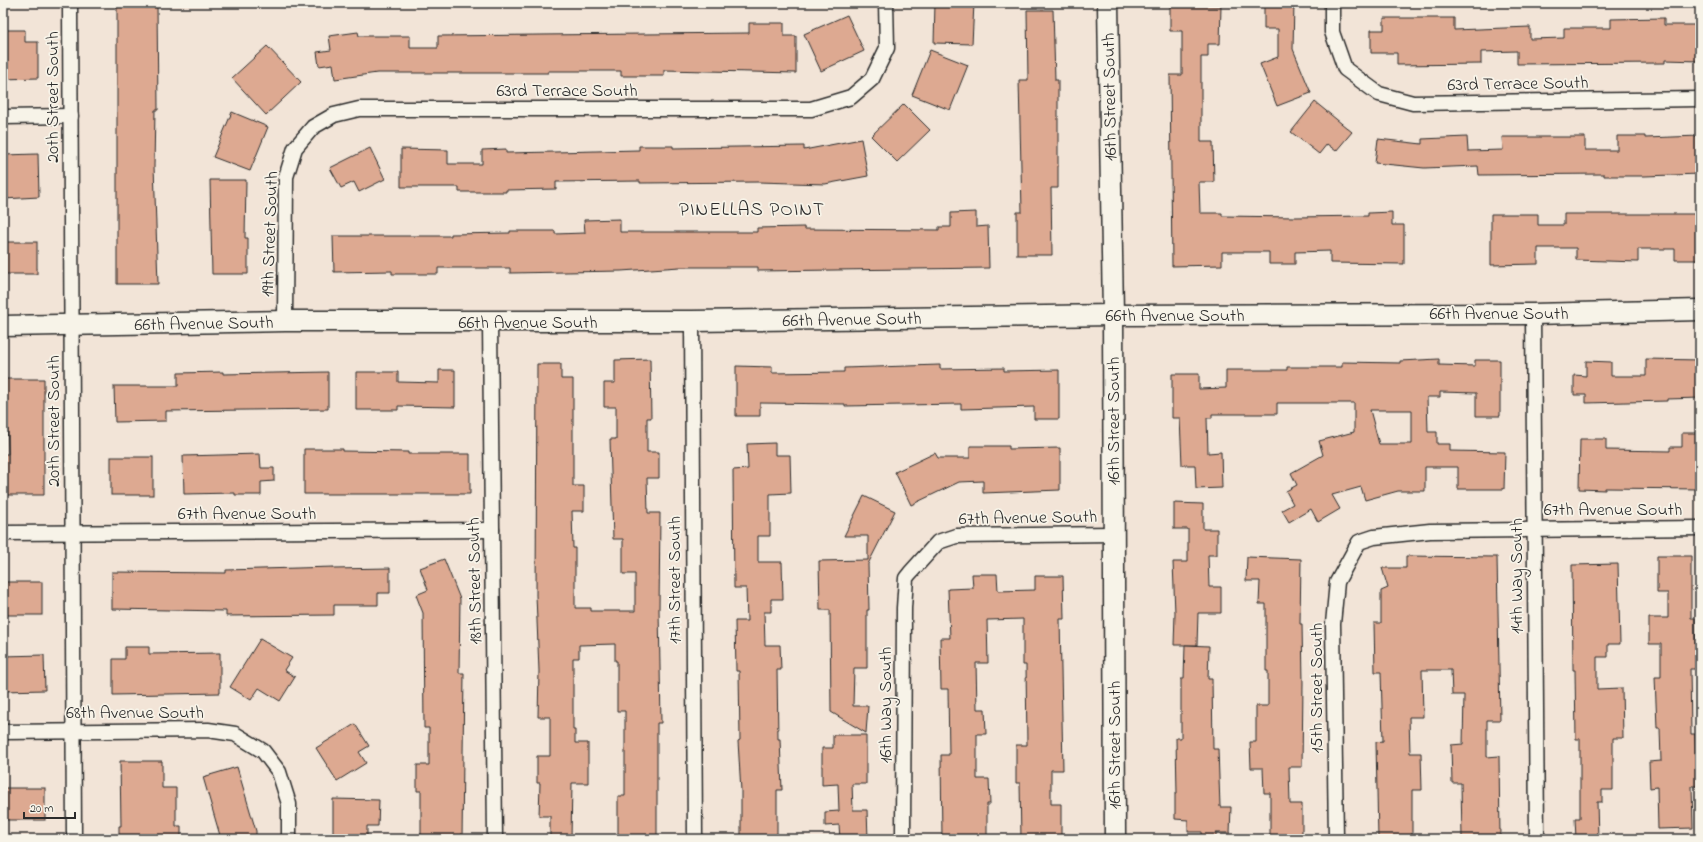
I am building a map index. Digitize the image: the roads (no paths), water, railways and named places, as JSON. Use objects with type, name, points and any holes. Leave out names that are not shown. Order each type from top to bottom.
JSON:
[{"type":"street","name":"20th Street South","points":[[70,3],[74,839]]},
{"type":"street","name":"63rd Terrace South","points":[[295,148],[313,127],[334,115],[359,109],[811,109],[851,96],[872,79],[887,48],[886,3]]},
{"type":"street","name":"16th Street South","points":[[1108,3],[1113,315],[1115,839]]},
{"type":"street","name":"63rd Terrace South","points":[[1332,3],[1332,32],[1345,69],[1379,94],[1413,103],[1700,99]]},
{"type":"street","points":[[3,117],[71,116]]},
{"type":"street","name":"19th Street South","points":[[285,321],[286,178],[295,148]]},
{"type":"street","name":"66th Avenue South","points":[[3,326],[285,321],[692,321],[1113,315],[1533,314],[1700,310]]},
{"type":"street","name":"14th Way South","points":[[1533,314],[1537,839]]},
{"type":"street","name":"17th Street South","points":[[692,321],[695,839]]},
{"type":"street","name":"18th Street South","points":[[490,322],[495,839]]},
{"type":"street","name":"67th Avenue South","points":[[1359,542],[1374,537],[1430,531],[1700,528]]},
{"type":"street","name":"67th Avenue South","points":[[3,534],[492,530]]},
{"type":"street","name":"67th Avenue South","points":[[910,573],[938,542],[956,536],[1113,534]]},
{"type":"street","name":"15th Street South","points":[[1336,839],[1333,624],[1337,582],[1359,542]]},
{"type":"street","name":"16th Way South","points":[[903,839],[904,608],[906,578],[910,573]]},
{"type":"street","name":"68th Avenue South","points":[[3,732],[208,730],[235,734],[263,751],[279,772],[289,804],[289,839]]},
{"type":"district","name":"PINELLAS POINT","points":[[752,208]]}]
